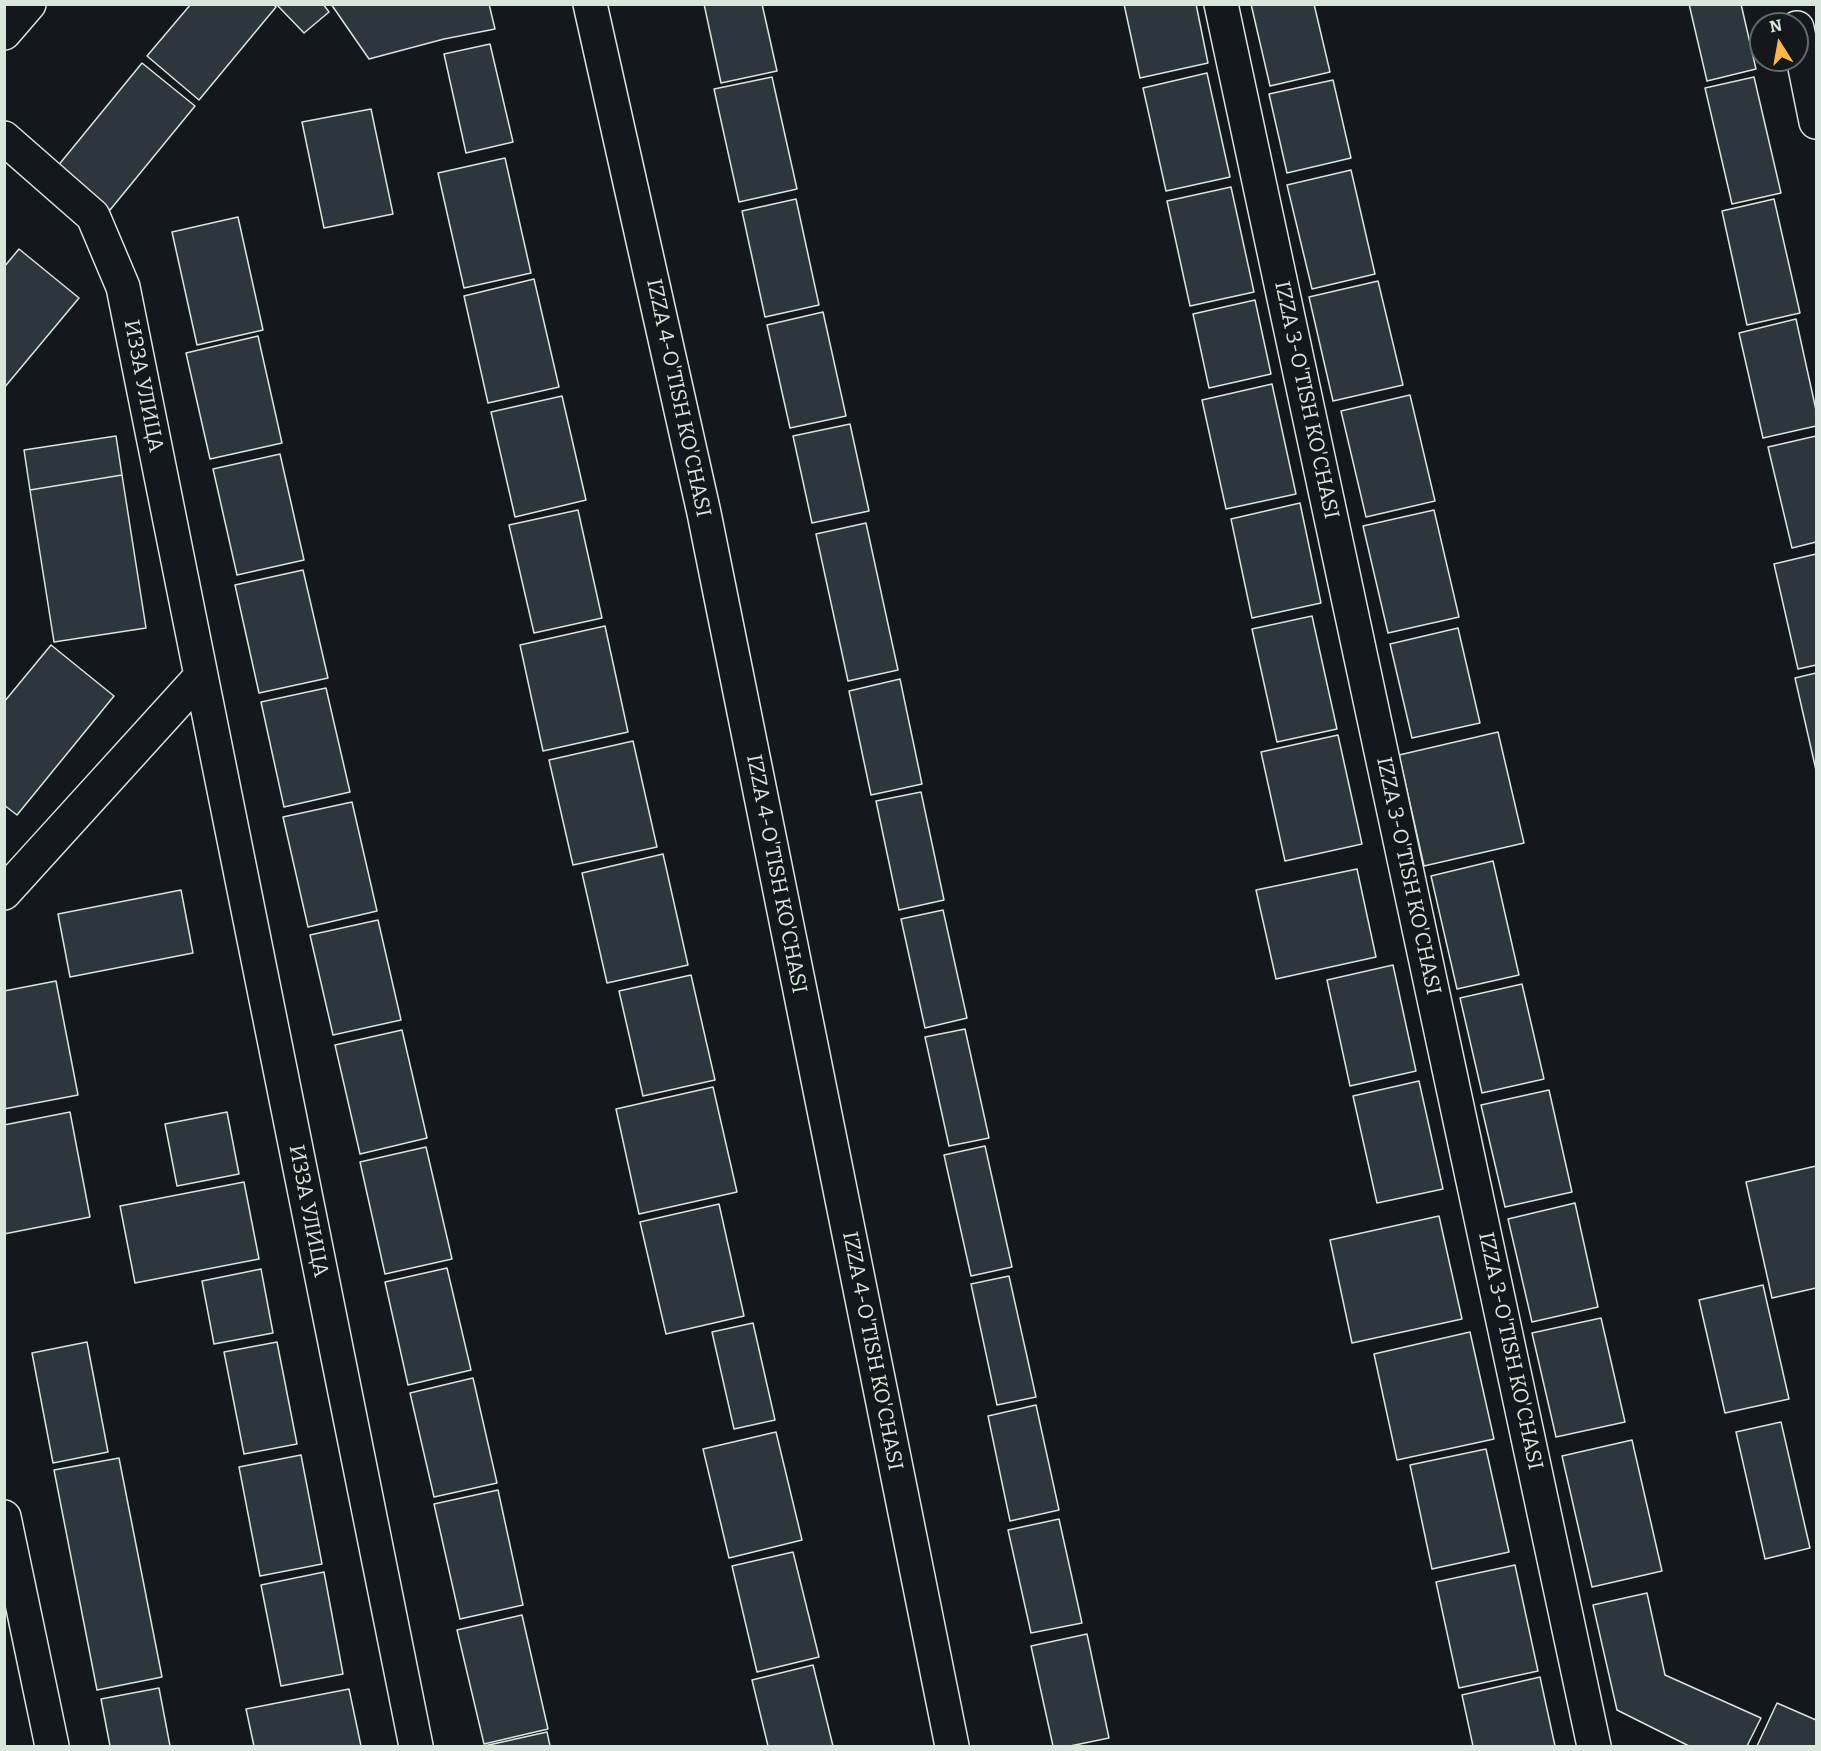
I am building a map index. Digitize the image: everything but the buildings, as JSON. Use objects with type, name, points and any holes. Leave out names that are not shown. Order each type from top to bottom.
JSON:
[{"type":"street","points":[[4,33],[29,4]]},
{"type":"street","name":"IZZA 4-O'TISH KO'CHASI","points":[[591,4],[704,513],[952,1746]]},
{"type":"street","name":"IZZA 3-O'TISH KO'CHASI","points":[[1221,4],[1594,1746]]},
{"type":"street","points":[[1806,72],[1816,122]]},
{"type":"street","name":"ИЗЗА УЛИЦА","points":[[4,138],[93,216],[123,287],[416,1746]]},
{"type":"street","points":[[4,892],[201,676]]},
{"type":"street","points":[[4,1517],[52,1746]]}]
